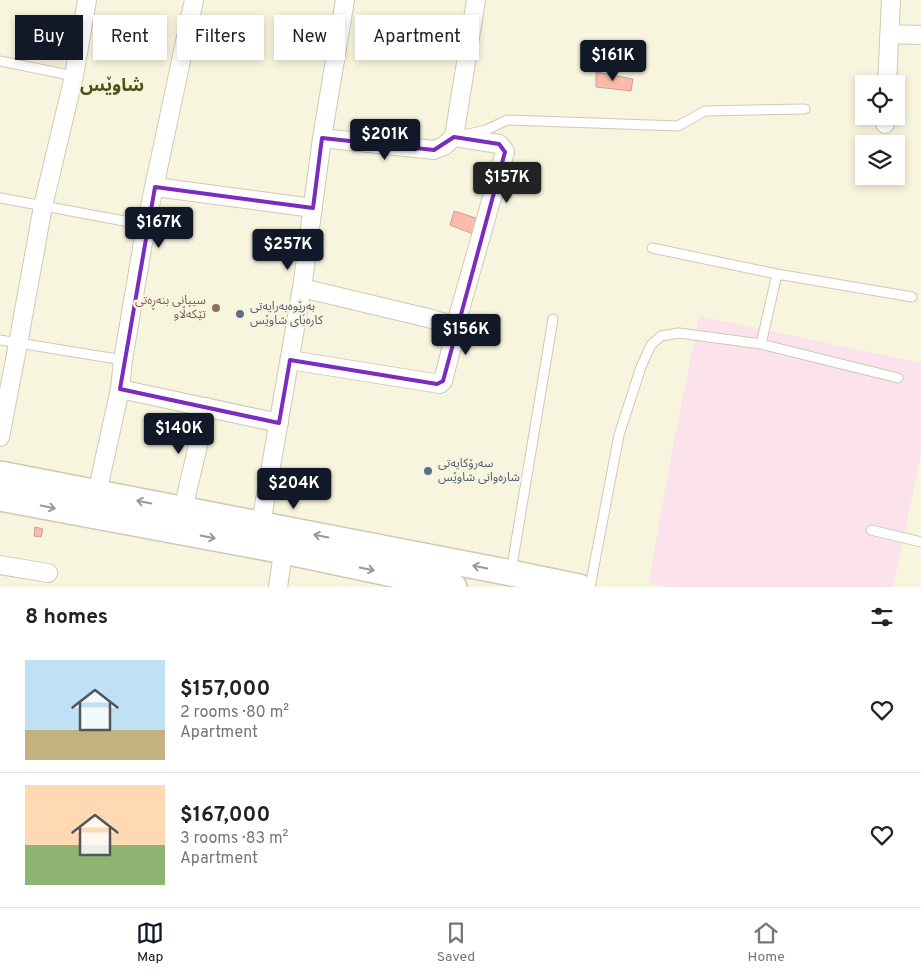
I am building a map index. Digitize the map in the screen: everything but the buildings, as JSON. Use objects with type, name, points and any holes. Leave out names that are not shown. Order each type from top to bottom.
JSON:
[{"type":"street","points":[[0,437],[43,206],[74,76],[87,0]]},
{"type":"street","points":[[97,493],[120,389],[123,360],[146,226],[194,0]]},
{"type":"street","points":[[259,535],[302,288],[322,138],[345,0]]},
{"type":"street","points":[[322,138],[434,150],[444,146],[454,137],[476,0]]},
{"type":"street","points":[[888,75],[891,0]]},
{"type":"street","points":[[890,34],[921,35]]},
{"type":"street","points":[[290,360],[440,384],[443,381],[456,330],[455,327],[505,152],[499,144],[454,137]]},
{"type":"street","points":[[155,186],[313,208]]},
{"type":"street","points":[[302,288],[428,318],[455,327]]},
{"type":"street","points":[[120,389],[279,423]]},
{"type":"street","points":[[183,509],[207,407]]},
{"type":"street","points":[[0,474],[183,509],[259,535]]},
{"type":"street","points":[[0,498],[511,573],[579,587]]},
{"type":"street","points":[[285,540],[412,583],[454,587]]},
{"type":"street","points":[[278,587],[285,540]]},
{"type":"street","points":[[0,565],[48,573]]},
{"type":"lane","points":[[0,61],[74,76]]},
{"type":"lane","points":[[454,137],[486,130],[507,120],[678,126],[705,111],[805,109]]},
{"type":"lane","points":[[0,198],[146,226]]},
{"type":"lane","points":[[652,248],[777,274],[912,297]]},
{"type":"lane","points":[[761,344],[777,274]]},
{"type":"lane","points":[[511,573],[553,319]]},
{"type":"lane","points":[[590,587],[619,434],[641,367],[651,345],[661,336],[679,333],[761,344],[898,378]]},
{"type":"lane","points":[[0,340],[123,360]]},
{"type":"lane","points":[[871,530],[921,542]]},
{"type":"highlighted area","points":[[454,137],[499,144],[505,152],[443,381],[437,384],[290,360],[279,423],[120,389],[155,187],[313,208],[322,138],[434,150]]},
{"type":"shaded area","points":[[699,316],[921,363],[921,455],[893,587],[667,587],[649,583],[669,467]]},
{"type":"place","name":"سیپانی بنەڕەتی تێکەڵاو","points":[[216,308]]},
{"type":"place","name":"بەڕێوەبەرایەتی کارەبای شاوێس","points":[[240,314]]},
{"type":"place","name":"سەرۆکایەتی شارەوانی شاوێس","points":[[428,471]]},
{"type":"district","name":"شاوێس","points":[[112,86]]}]
